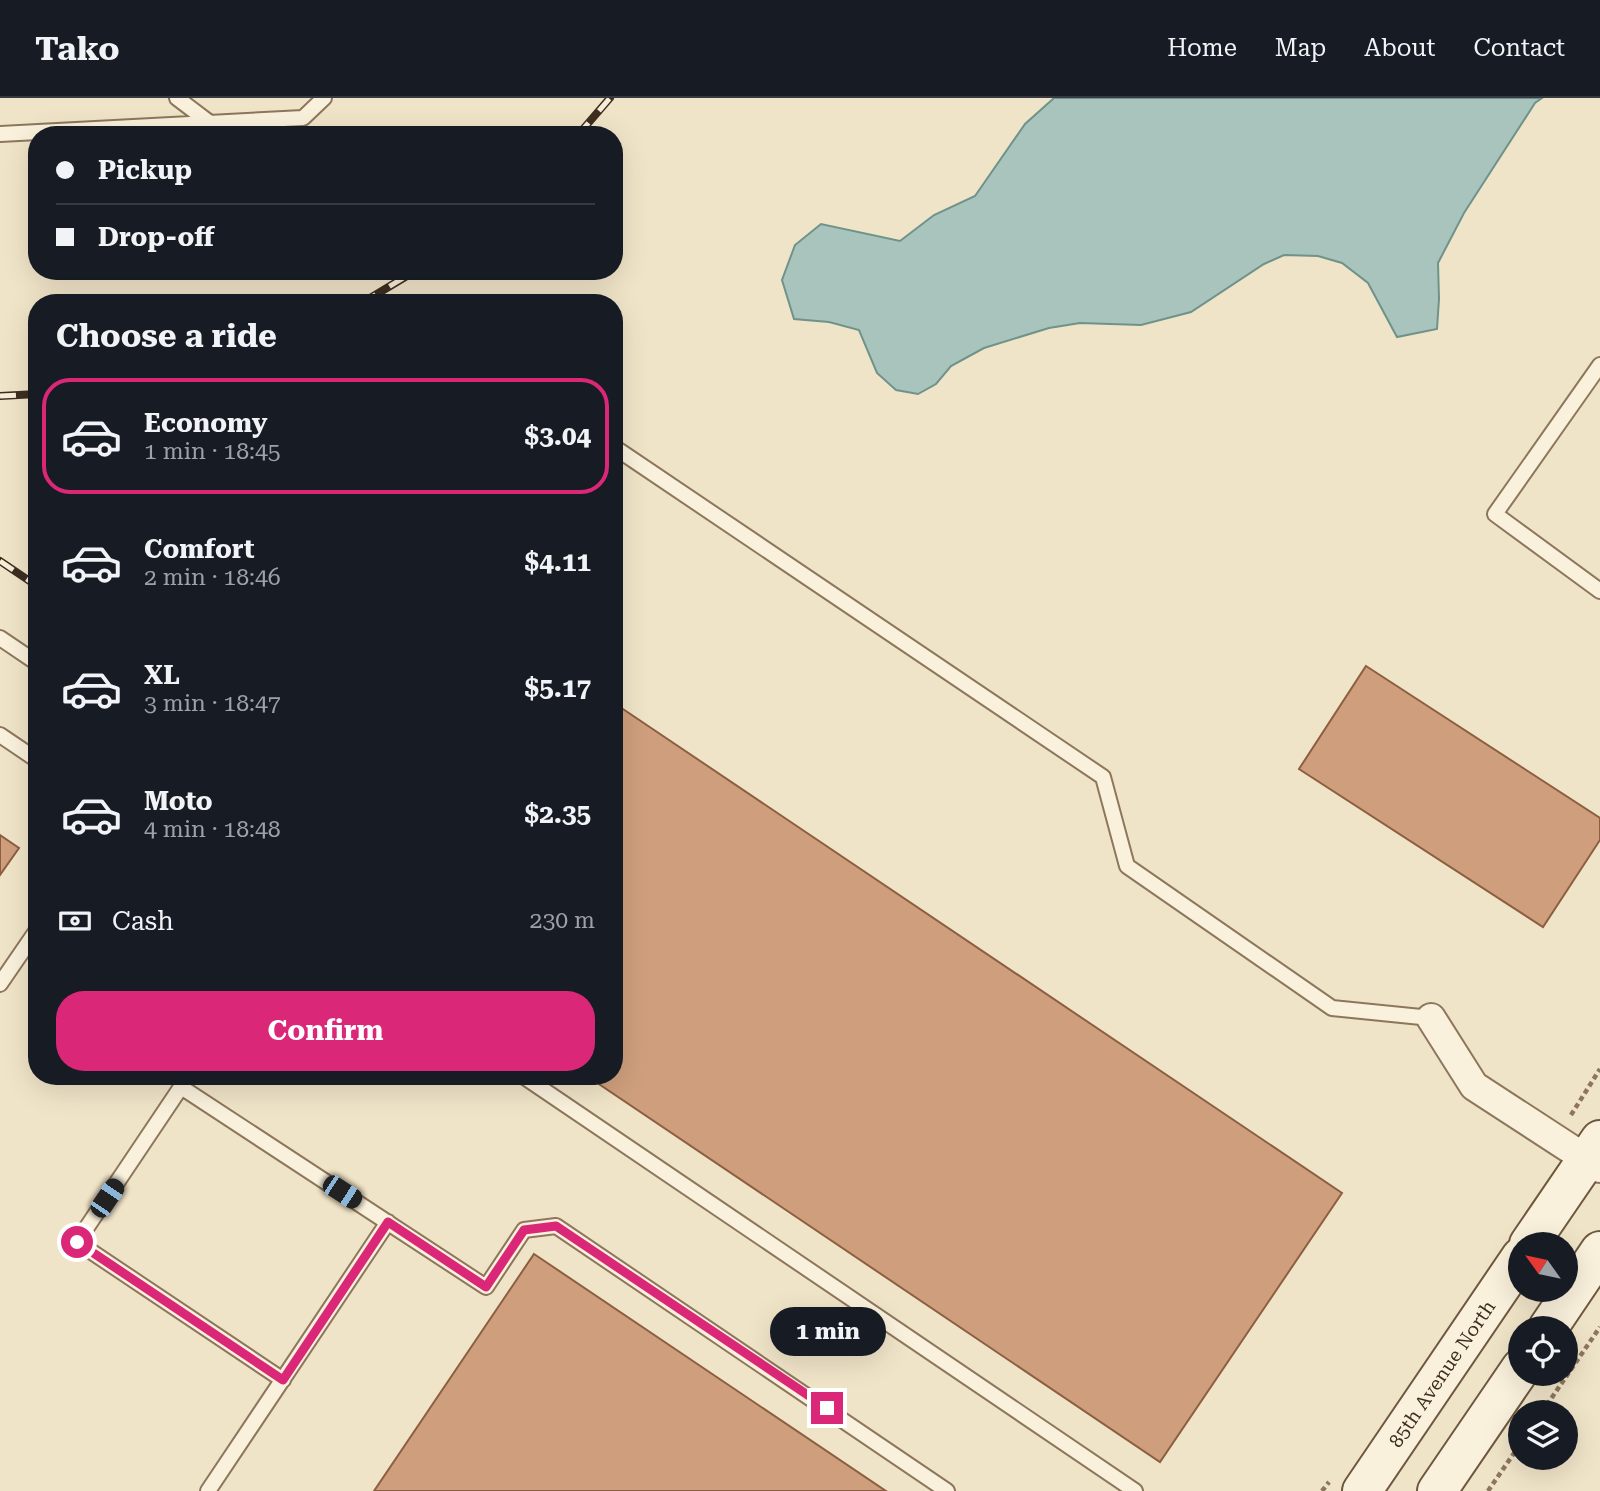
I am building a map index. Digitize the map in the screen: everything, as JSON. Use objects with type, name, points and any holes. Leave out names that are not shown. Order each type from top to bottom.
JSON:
[{"type":"main road","points":[[1538,1232],[1596,1156]]},
{"type":"main road","points":[[1556,1316],[1600,1251]]},
{"type":"main road","name":"85th Avenue North","points":[[1362,1491],[1508,1276]]},
{"type":"main road","points":[[1437,1491],[1509,1386]]},
{"type":"street","points":[[1431,1018],[1474,1086],[1596,1156]]},
{"type":"lane","points":[[177,98],[210,123]]},
{"type":"lane","points":[[153,126],[303,118],[324,98]]},
{"type":"lane","points":[[0,134],[28,133]]},
{"type":"lane","points":[[1600,365],[1495,514],[1600,591]]},
{"type":"lane","points":[[623,453],[1103,777],[1127,866],[1332,1008],[1431,1018]]},
{"type":"lane","points":[[0,638],[28,657]]},
{"type":"lane","points":[[0,735],[28,755]]},
{"type":"lane","points":[[0,984],[28,943]]},
{"type":"lane","points":[[536,1085],[1136,1491]]},
{"type":"lane","points":[[283,1380],[77,1242],[181,1087],[486,1287],[524,1230],[556,1226],[947,1491]]},
{"type":"lane","points":[[208,1491],[388,1222]]},
{"type":"path","points":[[1582,1095],[1600,1069]]},
{"type":"path","points":[[1550,1400],[1600,1327]]},
{"type":"path","points":[[1488,1491],[1508,1462]]},
{"type":"water","points":[[1054,98],[1542,98],[1535,103],[1464,213],[1438,263],[1437,329],[1397,337],[1368,283],[1342,263],[1318,256],[1284,255],[1264,264],[1191,312],[1141,325],[1080,323],[1049,328],[984,348],[951,366],[936,384],[918,394],[896,390],[877,373],[859,330],[829,322],[794,319],[782,280],[795,245],[821,224],[900,241],[934,215],[975,196],[1025,124]]},
{"type":"building","points":[[1366,666],[1600,818],[1600,840],[1543,927],[1299,769]]},
{"type":"building","points":[[623,709],[1342,1193],[1160,1462],[600,1085],[623,1085]]},
{"type":"building","points":[[0,835],[19,848],[0,875]]},
{"type":"building","points":[[534,1254],[886,1491],[374,1491]]},
{"type":"railway","points":[[586,126],[610,98]]},
{"type":"railway","points":[[377,294],[400,280]]},
{"type":"railway","points":[[0,396],[28,394]]},
{"type":"railway","points":[[0,561],[28,580]]},
{"type":"route","points":[[77,1242],[283,1380],[388,1222],[486,1287],[524,1230],[556,1226],[827,1408]]}]
